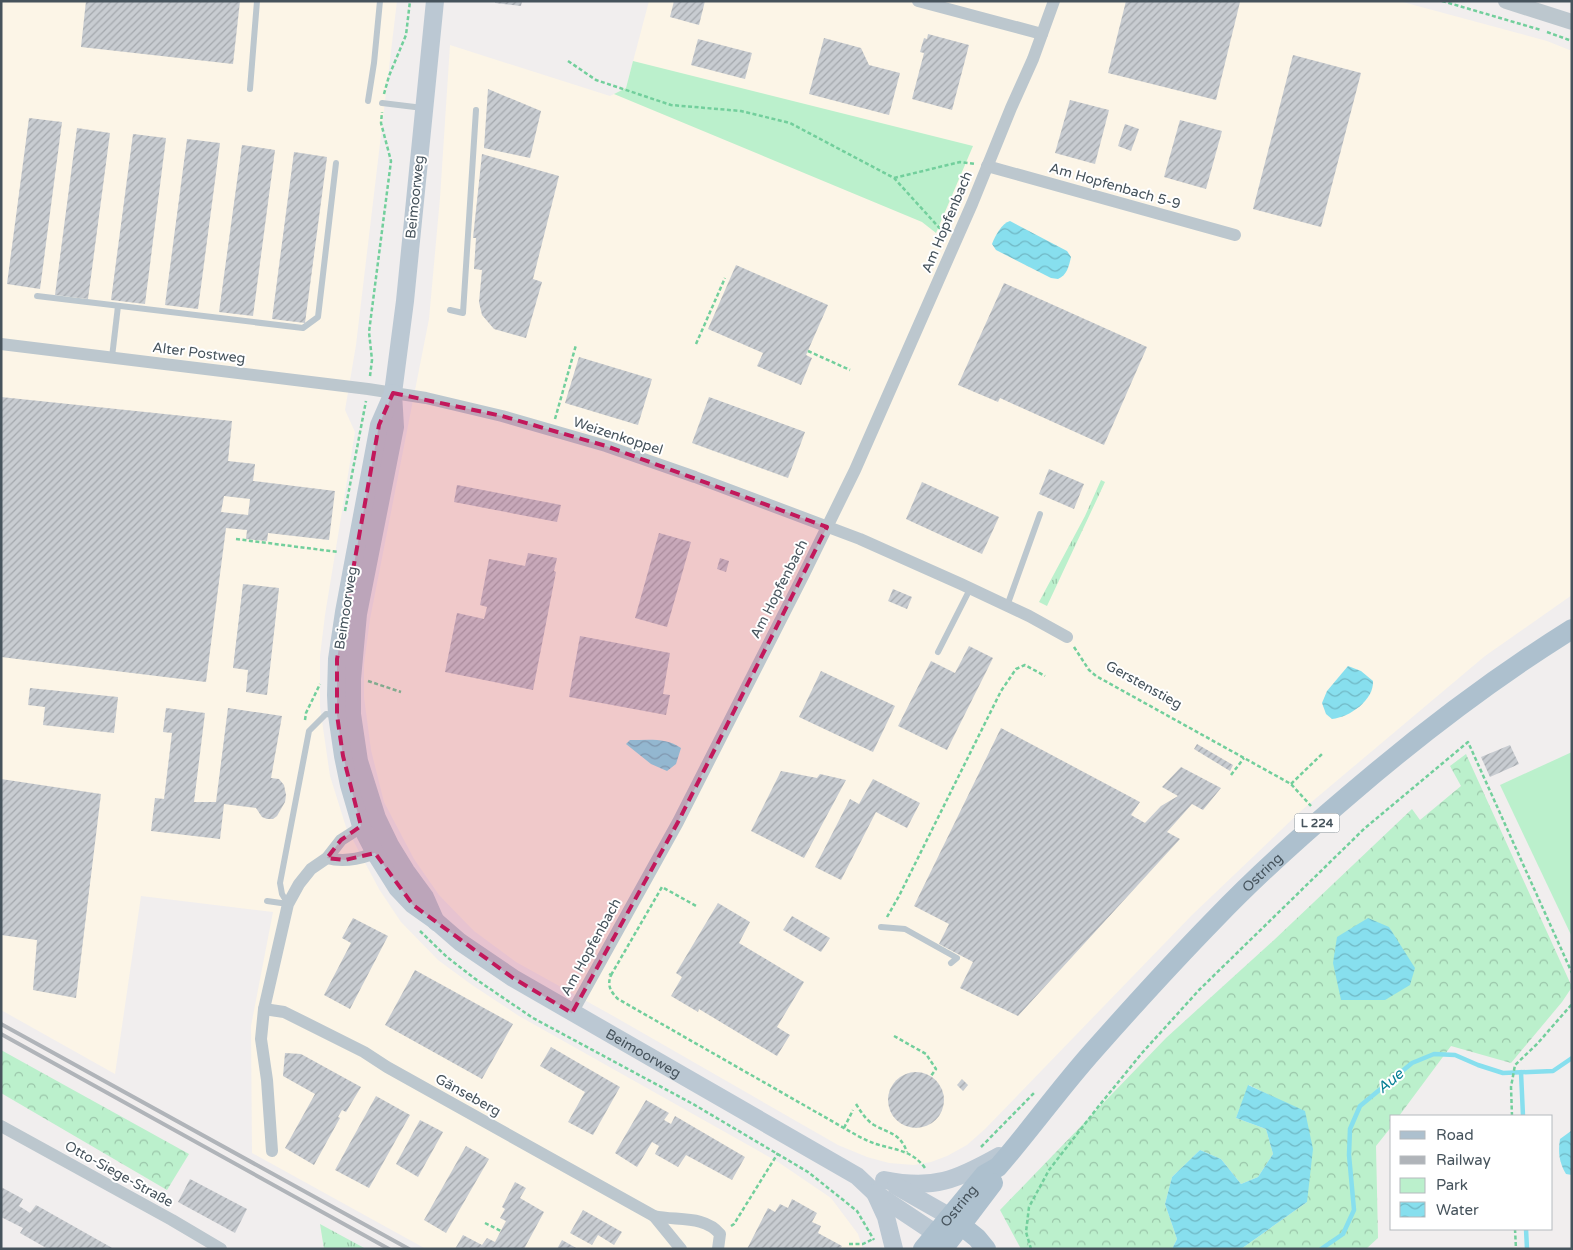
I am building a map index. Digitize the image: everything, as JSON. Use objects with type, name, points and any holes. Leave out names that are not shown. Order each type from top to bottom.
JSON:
[{"type":"main road","name":"Beimoorweg","points":[[383,849],[361,826],[349,786],[344,715],[337,659],[344,612],[380,425],[393,393],[405,301],[435,1]]},
{"type":"main road","name":"Ostring","points":[[923,1249],[945,1243],[956,1221],[994,1182],[998,1167],[1092,1051],[1215,918],[1269,866],[1322,817],[1398,753],[1463,702],[1517,664],[1572,629]]},
{"type":"main road","name":"Beimoorweg","points":[[344,715],[377,818],[383,849],[397,888],[413,906],[437,922],[460,942],[513,978],[572,1013],[857,1176],[956,1221]]},
{"type":"main road","points":[[894,1244],[880,1186],[942,1182],[962,1176],[1015,1148]]},
{"type":"main road","name":"Beimoorweg","points":[[880,1186],[945,1243]]},
{"type":"main road","points":[[956,1221],[977,1238],[986,1249]]},
{"type":"street","points":[[918,1],[1042,34]]},
{"type":"street","name":"Am Hopfenbach","points":[[572,1013],[678,822],[827,527],[955,244],[1033,59],[1054,1]]},
{"type":"street","points":[[1506,1],[1572,22]]},
{"type":"street","name":"Am Hopfenbach","points":[[987,166],[1020,176]]},
{"type":"street","name":"Am Hopfenbach 5-9","points":[[1020,176],[1235,235]]},
{"type":"street","name":"Alter Postweg","points":[[1,344],[393,393]]},
{"type":"street","name":"Weizenkoppel","points":[[393,393],[426,398],[552,430],[606,446],[827,527]]},
{"type":"street","points":[[827,527],[860,539],[970,588],[1067,636]]},
{"type":"street","points":[[272,1151],[268,1080],[261,1039],[264,1009],[288,904],[304,877],[311,869],[327,858],[341,840],[361,826],[377,818]]},
{"type":"street","points":[[327,858],[336,861],[345,860],[383,849]]},
{"type":"street","name":"Gänseberg","points":[[264,1009],[284,1012],[364,1052],[387,1067],[654,1216],[706,1222],[713,1226],[720,1234]]},
{"type":"street","name":"Otto-Siege-Straße","points":[[1,1126],[221,1249]]},
{"type":"street","name":"Gänseberg","points":[[654,1216],[681,1249]]},
{"type":"street","points":[[718,1249],[720,1234]]},
{"type":"lane","points":[[250,89],[257,1]]},
{"type":"lane","points":[[368,101],[380,1]]},
{"type":"lane","points":[[382,103],[424,108]]},
{"type":"lane","points":[[450,310],[463,313],[476,110]]},
{"type":"lane","points":[[37,296],[303,328],[318,317],[336,163]]},
{"type":"lane","points":[[112,358],[118,306]]},
{"type":"lane","points":[[1007,606],[1040,514]]},
{"type":"lane","points":[[938,652],[970,588]]},
{"type":"lane","points":[[288,904],[282,894],[280,883],[308,731],[326,714],[344,715]]},
{"type":"lane","points":[[267,901],[288,904]]},
{"type":"lane","points":[[881,926],[905,930],[956,958],[951,963]]},
{"type":"path","points":[[344,518],[372,360],[369,332],[391,161],[381,122],[382,103],[389,76],[406,35],[410,1]]},
{"type":"path","points":[[1442,1],[1516,22],[1572,41]]},
{"type":"path","points":[[568,61],[596,80],[671,105],[741,111],[790,123],[894,178],[955,244]]},
{"type":"path","points":[[894,178],[960,162],[987,166]]},
{"type":"path","points":[[696,344],[725,278]]},
{"type":"path","points":[[552,430],[576,345]]},
{"type":"path","points":[[808,351],[850,370]]},
{"type":"path","points":[[236,539],[340,552],[341,547]]},
{"type":"path","name":"Gerstenstieg","points":[[1067,636],[1089,670],[1096,676],[1291,784],[1310,804],[1311,808],[1319,802]]},
{"type":"path","points":[[881,926],[899,896],[1001,691],[1016,669],[1025,665],[1045,676]]},
{"type":"path","points":[[1032,1249],[1026,1232],[1029,1207],[1049,1170],[1142,1054],[1199,990],[1358,835],[1468,742],[1572,973]]},
{"type":"path","points":[[1291,784],[1322,754]]},
{"type":"path","points":[[1231,776],[1244,758]]},
{"type":"path","points":[[698,907],[662,888],[611,975],[609,980],[610,990],[618,998],[844,1128],[876,1144],[907,1152],[916,1157],[927,1170]]},
{"type":"path","points":[[415,926],[447,958],[533,1018],[693,1104],[808,1172],[857,1211],[876,1244],[894,1244]]},
{"type":"path","points":[[598,966],[611,975]]},
{"type":"path","points":[[1512,1115],[1511,1087],[1515,1065],[1538,1044],[1572,1004]]},
{"type":"path","points":[[894,1036],[926,1054],[936,1068],[931,1076]]},
{"type":"path","points":[[980,1147],[1037,1090]]},
{"type":"path","points":[[856,1104],[865,1118],[903,1142],[907,1152]]},
{"type":"path","points":[[844,1128],[853,1110]]},
{"type":"path","points":[[720,1234],[734,1224],[778,1153]]},
{"type":"path","points":[[485,1222],[500,1231]]},
{"type":"path","points":[[1515,1230],[1516,1249]]},
{"type":"path","points":[[849,1244],[863,1244],[873,1239]]},
{"type":"highlighted area","points":[[393,393],[502,416],[606,446],[827,527],[678,822],[572,1013],[513,978],[413,905],[375,853],[345,860],[327,858],[341,840],[361,826],[343,756],[337,715],[337,659],[379,425]]},
{"type":"shaded area","points":[[1,1],[397,1],[356,345],[345,410],[355,432],[320,656],[320,707],[330,776],[346,827],[379,889],[401,922],[438,960],[519,1016],[778,1162],[831,1198],[858,1234],[863,1249],[426,1249],[252,1153],[251,1026],[273,912],[141,896],[115,1074],[1,1010]]},
{"type":"shaded area","points":[[649,1],[1399,1],[1547,41],[1572,51],[1572,595],[1485,656],[1302,810],[1192,915],[985,1129],[967,1145],[931,1162],[914,1165],[889,1163],[867,1157],[838,1145],[516,962],[474,931],[439,895],[414,859],[384,802],[371,750],[364,697],[364,664],[370,619],[429,319],[440,198],[450,45],[610,96],[626,88]]},
{"type":"green space","points":[[633,61],[973,146],[936,233],[922,222],[614,94],[626,88]]},
{"type":"green space","points":[[1101,480],[1105,482],[1047,606],[1039,602],[1085,516]]},
{"type":"green space","points":[[1572,752],[1572,937],[1500,785]]},
{"type":"green space","points":[[1466,754],[1572,987],[1562,1002],[1511,1063],[1451,1046],[1400,1115],[1390,1115],[1390,1128],[1376,1146],[1378,1238],[1366,1249],[1241,1249],[1307,1202],[1271,1096],[1249,1085],[1236,1118],[1266,1129],[1273,1154],[1258,1177],[1241,1184],[1221,1159],[1200,1150],[1172,1177],[1165,1204],[1177,1239],[1172,1249],[1021,1249],[1000,1210],[1166,1038],[1274,940],[1412,809],[1420,820],[1461,786],[1450,766]]},
{"type":"green space","points":[[1,1050],[189,1154],[167,1190],[1,1093]]},
{"type":"green space","points":[[320,1224],[366,1249],[324,1249]]},
{"type":"water","points":[[1010,221],[1067,251],[1071,257],[1066,273],[1058,279],[1051,278],[996,250],[992,244],[995,237],[1002,227]]},
{"type":"water","points":[[1348,666],[1361,671],[1373,681],[1370,695],[1353,711],[1339,718],[1332,719],[1326,714],[1322,703],[1327,691]]},
{"type":"water","points":[[630,740],[656,740],[675,744],[681,748],[676,764],[667,771],[651,764],[626,744]]},
{"type":"water","points":[[1368,918],[1389,927],[1415,968],[1410,985],[1385,1000],[1341,1000],[1333,963],[1337,937]]},
{"type":"water","points":[[1248,1085],[1305,1111],[1313,1149],[1307,1202],[1241,1249],[1172,1249],[1177,1239],[1165,1204],[1172,1177],[1200,1150],[1221,1159],[1241,1184],[1258,1177],[1273,1154],[1266,1129],[1236,1118]]},
{"type":"water","points":[[1571,1131],[1572,1175],[1566,1174],[1560,1161],[1559,1153],[1560,1139]]},
{"type":"building","points":[[86,1],[240,1],[233,64],[81,47]]},
{"type":"building","points":[[495,1],[522,1],[521,6],[495,3]]},
{"type":"building","points":[[674,1],[705,1],[699,25],[670,17]]},
{"type":"building","points":[[1126,1],[1240,2],[1216,100],[1108,73]]},
{"type":"building","points":[[928,34],[969,45],[952,110],[912,99],[924,53],[920,52],[924,38],[927,39]]},
{"type":"building","points":[[824,38],[861,48],[869,65],[900,73],[889,115],[809,94]]},
{"type":"building","points":[[698,39],[752,53],[745,79],[691,65]]},
{"type":"building","points":[[1293,55],[1361,73],[1321,227],[1253,209]]},
{"type":"building","points":[[488,89],[541,111],[530,158],[484,148]]},
{"type":"building","points":[[1070,100],[1109,110],[1095,164],[1055,153]]},
{"type":"building","points":[[29,118],[62,122],[40,289],[7,284]]},
{"type":"building","points":[[1180,120],[1222,131],[1206,189],[1164,177]]},
{"type":"building","points":[[1125,124],[1139,129],[1131,151],[1118,146]]},
{"type":"building","points":[[77,128],[110,133],[88,299],[55,295]]},
{"type":"building","points":[[133,134],[166,138],[145,304],[111,300]]},
{"type":"building","points":[[187,139],[220,143],[198,309],[165,305]]},
{"type":"building","points":[[242,145],[275,150],[253,316],[219,312]]},
{"type":"building","points":[[294,152],[327,157],[305,323],[272,319]]},
{"type":"building","points":[[482,154],[559,176],[533,279],[542,282],[526,338],[494,329],[482,315],[479,302],[482,270],[474,269],[476,238],[473,238]]},
{"type":"building","points":[[736,265],[828,305],[806,355],[812,358],[801,385],[757,366],[763,353],[708,329]]},
{"type":"building","points":[[1004,283],[1147,347],[1104,445],[1000,398],[998,402],[958,385]]},
{"type":"building","points":[[579,357],[652,379],[638,425],[565,403]]},
{"type":"building","points":[[1,397],[232,421],[228,461],[255,464],[253,481],[335,491],[329,540],[268,533],[267,541],[246,539],[247,530],[226,528],[206,682],[1,657]],"holes":[[[224,496],[250,499],[248,515],[221,512]]]},
{"type":"building","points":[[709,397],[805,432],[788,478],[692,443]]},
{"type":"building","points":[[1049,469],[1084,484],[1074,509],[1039,494]]},
{"type":"building","points":[[922,482],[999,517],[982,554],[906,519]]},
{"type":"building","points":[[457,485],[561,505],[557,522],[454,502]]},
{"type":"building","points":[[659,533],[691,542],[667,627],[635,618]]},
{"type":"building","points":[[528,553],[557,558],[554,571],[556,572],[533,690],[445,672],[457,613],[484,619],[487,607],[480,605],[489,559],[525,566]]},
{"type":"building","points":[[720,558],[729,561],[726,572],[717,569]]},
{"type":"building","points":[[243,584],[279,588],[267,695],[246,692],[248,670],[233,668]]},
{"type":"building","points":[[893,589],[912,597],[907,609],[888,601]]},
{"type":"building","points":[[580,636],[670,653],[663,694],[670,695],[666,715],[569,697]]},
{"type":"building","points":[[969,646],[993,658],[947,750],[898,726],[931,661],[955,673]]},
{"type":"building","points":[[821,671],[895,706],[873,752],[799,717]]},
{"type":"building","points":[[30,688],[118,697],[114,733],[43,725],[45,707],[28,705]]},
{"type":"building","points":[[166,708],[205,713],[194,802],[216,802],[228,708],[282,716],[271,778],[279,779],[284,785],[286,795],[285,802],[277,816],[273,819],[267,819],[262,817],[256,808],[224,804],[220,839],[151,831],[155,798],[164,799],[172,733],[163,732]]},
{"type":"building","points":[[1001,728],[1140,802],[1131,815],[1145,823],[1161,806],[1178,796],[1162,787],[1181,767],[1221,788],[1203,810],[1192,804],[1167,832],[1180,839],[1018,1016],[960,988],[973,962],[939,944],[949,924],[914,906]]},
{"type":"building","points":[[1197,744],[1233,765],[1230,771],[1194,749]]},
{"type":"building","points":[[1510,745],[1519,764],[1490,777],[1481,757]]},
{"type":"building","points":[[781,771],[817,778],[820,774],[846,780],[804,858],[751,831]]},
{"type":"building","points":[[1,779],[101,794],[76,998],[33,990],[37,940],[1,935]]},
{"type":"building","points":[[873,779],[920,803],[907,828],[876,812],[841,880],[815,867],[850,799],[859,804]]},
{"type":"building","points":[[718,903],[750,922],[739,943],[804,982],[777,1027],[790,1035],[777,1056],[699,1009],[698,1012],[671,996],[682,977],[676,973]]},
{"type":"building","points":[[792,916],[830,938],[821,952],[783,930]]},
{"type":"building","points":[[353,918],[388,936],[350,1009],[324,995],[351,943],[342,938]]},
{"type":"building","points":[[415,970],[513,1024],[482,1079],[385,1025]]},
{"type":"building","points":[[551,1047],[620,1087],[593,1135],[568,1122],[585,1092],[540,1066]]},
{"type":"building","points":[[285,1053],[301,1054],[361,1087],[346,1112],[342,1110],[338,1117],[340,1118],[314,1165],[285,1148],[315,1094],[283,1076]]},
{"type":"building","points":[[916,1072],[927,1074],[936,1080],[942,1089],[944,1100],[942,1111],[936,1120],[927,1126],[916,1128],[905,1126],[896,1120],[890,1111],[888,1100],[890,1089],[896,1080],[905,1074]]},
{"type":"building","points":[[962,1079],[968,1085],[963,1091],[957,1085]]},
{"type":"building","points":[[376,1096],[410,1115],[369,1188],[335,1170]]},
{"type":"building","points":[[646,1100],[669,1113],[664,1120],[671,1124],[675,1116],[745,1157],[732,1180],[686,1155],[678,1167],[655,1154],[659,1146],[652,1142],[637,1167],[615,1153]]},
{"type":"building","points":[[420,1120],[443,1132],[418,1177],[396,1164]]},
{"type":"building","points":[[466,1146],[489,1159],[446,1233],[424,1220]]},
{"type":"building","points":[[190,1179],[247,1209],[235,1233],[178,1202]]},
{"type":"building","points":[[515,1182],[526,1188],[520,1198],[544,1212],[524,1249],[455,1249],[463,1235],[482,1245],[487,1238],[495,1242],[506,1221],[500,1218],[505,1209],[502,1207]]},
{"type":"building","points":[[1,1187],[23,1199],[19,1206],[30,1213],[36,1205],[114,1249],[48,1249],[20,1233],[23,1228],[1,1217]]},
{"type":"building","points":[[792,1199],[817,1213],[812,1222],[821,1226],[818,1233],[842,1246],[840,1249],[747,1249],[768,1208],[775,1212],[780,1204],[788,1208]]},
{"type":"building","points":[[583,1210],[622,1232],[614,1245],[598,1235],[592,1245],[570,1233]]},
{"type":"building","points":[[562,1240],[578,1249],[557,1249]]},
{"type":"waterway","name":"Aue","points":[[1321,1249],[1343,1234],[1354,1210],[1349,1155],[1350,1129],[1360,1106],[1412,1063],[1434,1054],[1455,1055],[1503,1073],[1553,1071],[1572,1058]]},
{"type":"waterway","points":[[1521,1072],[1523,1115]]},
{"type":"waterway","points":[[1526,1230],[1527,1249]]},
{"type":"railway","points":[[1,1024],[409,1249]]},
{"type":"railway","points":[[1,1034],[389,1249]]}]
